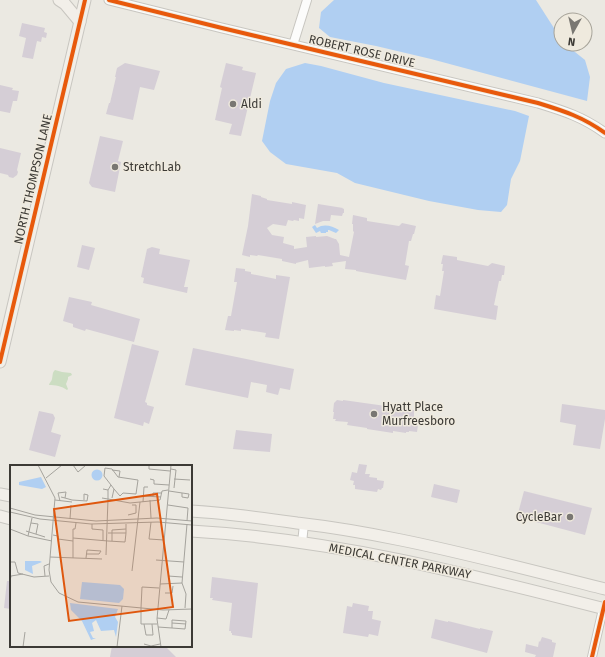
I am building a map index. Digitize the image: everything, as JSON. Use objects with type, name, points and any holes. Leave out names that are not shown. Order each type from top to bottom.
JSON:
[{"type":"main road","points":[[59,0],[80,22]]},
{"type":"main road","name":"NORTH THOMPSON LANE","points":[[0,362],[85,0]]},
{"type":"main road","points":[[0,494],[10,496]]},
{"type":"main road","name":"MEDICAL CENTER PARKWAY","points":[[192,511],[227,514],[335,528],[401,540],[605,589]]},
{"type":"main road","points":[[0,516],[10,519]]},
{"type":"main road","name":"MEDICAL CENTER PARKWAY","points":[[192,532],[268,538],[371,554],[465,574],[604,607]]},
{"type":"street","name":"ROBERT ROSE DRIVE","points":[[109,0],[538,103],[566,112],[592,124],[605,133]]},
{"type":"street","points":[[293,45],[307,0]]},
{"type":"street","points":[[302,543],[304,524]]},
{"type":"street","points":[[592,657],[604,607]]},
{"type":"green space","points":[[55,370],[71,373],[72,375],[68,377],[66,384],[67,390],[58,386],[49,385]]},
{"type":"water","points":[[334,0],[536,0],[553,27],[553,52],[575,52],[585,60],[590,77],[587,101],[431,59],[330,37],[319,28],[321,12]]},
{"type":"water","points":[[305,63],[384,83],[515,111],[529,116],[520,161],[511,179],[507,205],[501,212],[478,210],[429,201],[355,183],[337,173],[286,164],[270,152],[262,141],[270,101],[276,83],[286,69]]},
{"type":"water","points":[[315,225],[317,228],[320,226],[328,226],[339,230],[336,233],[328,230],[326,233],[321,233],[320,231],[316,233],[312,227]]},
{"type":"building","points":[[22,23],[45,28],[44,32],[47,33],[46,38],[42,37],[41,42],[37,41],[33,59],[22,57],[26,38],[19,36]]},
{"type":"building","points":[[125,63],[160,71],[154,90],[140,87],[133,120],[106,114],[110,103],[117,68]]},
{"type":"building","name":"Aldi","points":[[226,63],[243,67],[242,70],[256,73],[241,136],[229,134],[232,124],[215,120],[222,88],[220,87]]},
{"type":"building","points":[[0,85],[19,91],[17,101],[13,101],[10,113],[0,111]]},
{"type":"building","points":[[100,136],[123,141],[118,161],[121,162],[115,192],[92,187],[89,183]]},
{"type":"building","points":[[0,148],[21,153],[17,170],[18,172],[13,178],[0,173]]},
{"type":"building","points":[[252,194],[261,196],[267,200],[306,205],[304,219],[299,218],[299,221],[288,220],[286,226],[273,224],[267,228],[272,235],[284,237],[283,243],[294,246],[294,249],[307,247],[306,237],[327,236],[336,239],[339,244],[340,255],[349,257],[354,232],[352,224],[353,215],[367,218],[367,221],[399,226],[402,223],[416,226],[411,241],[409,241],[405,265],[409,266],[406,280],[345,269],[346,261],[332,263],[333,266],[309,268],[308,260],[296,264],[282,261],[282,259],[258,255],[250,255],[250,257],[242,255],[248,226]]},
{"type":"building","points":[[318,204],[343,208],[344,213],[342,216],[331,215],[330,221],[323,221],[315,224]]},
{"type":"building","points":[[82,245],[95,248],[89,270],[77,267]]},
{"type":"building","points":[[152,247],[160,249],[159,254],[190,260],[184,287],[188,287],[187,293],[143,283],[144,278],[141,277],[147,249]]},
{"type":"building","points":[[443,255],[457,257],[457,260],[488,266],[492,263],[505,266],[504,275],[502,275],[501,281],[499,281],[494,305],[498,306],[496,320],[434,309],[436,295],[440,296],[444,271],[442,271],[443,264],[441,264]]},
{"type":"building","points":[[236,268],[245,269],[245,271],[251,272],[251,274],[276,279],[276,275],[290,277],[279,339],[265,337],[266,333],[241,329],[241,331],[225,330],[228,316],[231,316],[237,282],[234,282]]},
{"type":"building","points":[[69,297],[92,302],[91,305],[140,319],[134,342],[86,329],[85,331],[73,327],[73,324],[63,321]]},
{"type":"building","points":[[132,344],[159,351],[145,402],[147,405],[154,407],[149,424],[144,422],[143,426],[114,418]]},
{"type":"building","points":[[193,348],[294,369],[290,390],[280,388],[278,395],[266,392],[267,385],[251,382],[248,398],[185,385]]},
{"type":"building","name":"Hyatt Place Murfreesboro","points":[[337,400],[414,410],[414,417],[419,418],[417,432],[409,431],[406,433],[393,431],[393,433],[347,425],[348,422],[335,421],[336,419],[333,419],[333,412],[334,403]]},
{"type":"building","points":[[562,404],[605,410],[600,449],[573,445],[576,425],[560,422]]},
{"type":"building","points":[[39,411],[53,414],[55,418],[51,432],[61,435],[55,457],[29,450]]},
{"type":"building","points":[[236,430],[272,434],[270,452],[233,449]]},
{"type":"building","points":[[359,464],[367,465],[365,474],[370,474],[369,477],[384,481],[383,488],[381,490],[378,489],[377,492],[355,489],[355,485],[353,485],[354,481],[350,480],[352,472],[357,473]]},
{"type":"building","points":[[434,484],[460,490],[457,503],[431,497]]},
{"type":"building","points":[[524,491],[592,508],[585,535],[517,517]]},
{"type":"building","points":[[212,577],[258,583],[252,638],[232,635],[231,631],[229,631],[232,603],[212,600],[213,598],[210,598]]},
{"type":"building","points":[[7,581],[10,581],[10,609],[4,608]]},
{"type":"building","points":[[353,603],[369,606],[368,611],[373,611],[372,619],[381,621],[378,636],[369,634],[368,637],[343,633],[347,606],[352,607]]},
{"type":"building","points":[[435,619],[493,631],[487,653],[431,638]]},
{"type":"building","points":[[542,637],[556,643],[553,657],[535,657],[536,655],[525,652],[526,644],[538,647],[539,641],[540,642]]},
{"type":"building","points":[[112,647],[167,647],[176,657],[110,657]]},
{"type":"cycle path","points":[[0,362],[85,0]]},
{"type":"cycle path","points":[[109,0],[538,103],[573,115],[605,133]]},
{"type":"cycle path","points":[[592,657],[605,602]]},
{"type":"place","name":"Aldi","points":[[233,104]]},
{"type":"place","name":"StretchLab","points":[[115,167]]},
{"type":"place","name":"Hyatt Place Murfreesboro","points":[[374,414]]},
{"type":"place","name":"CycleBar","points":[[570,517]]}]
